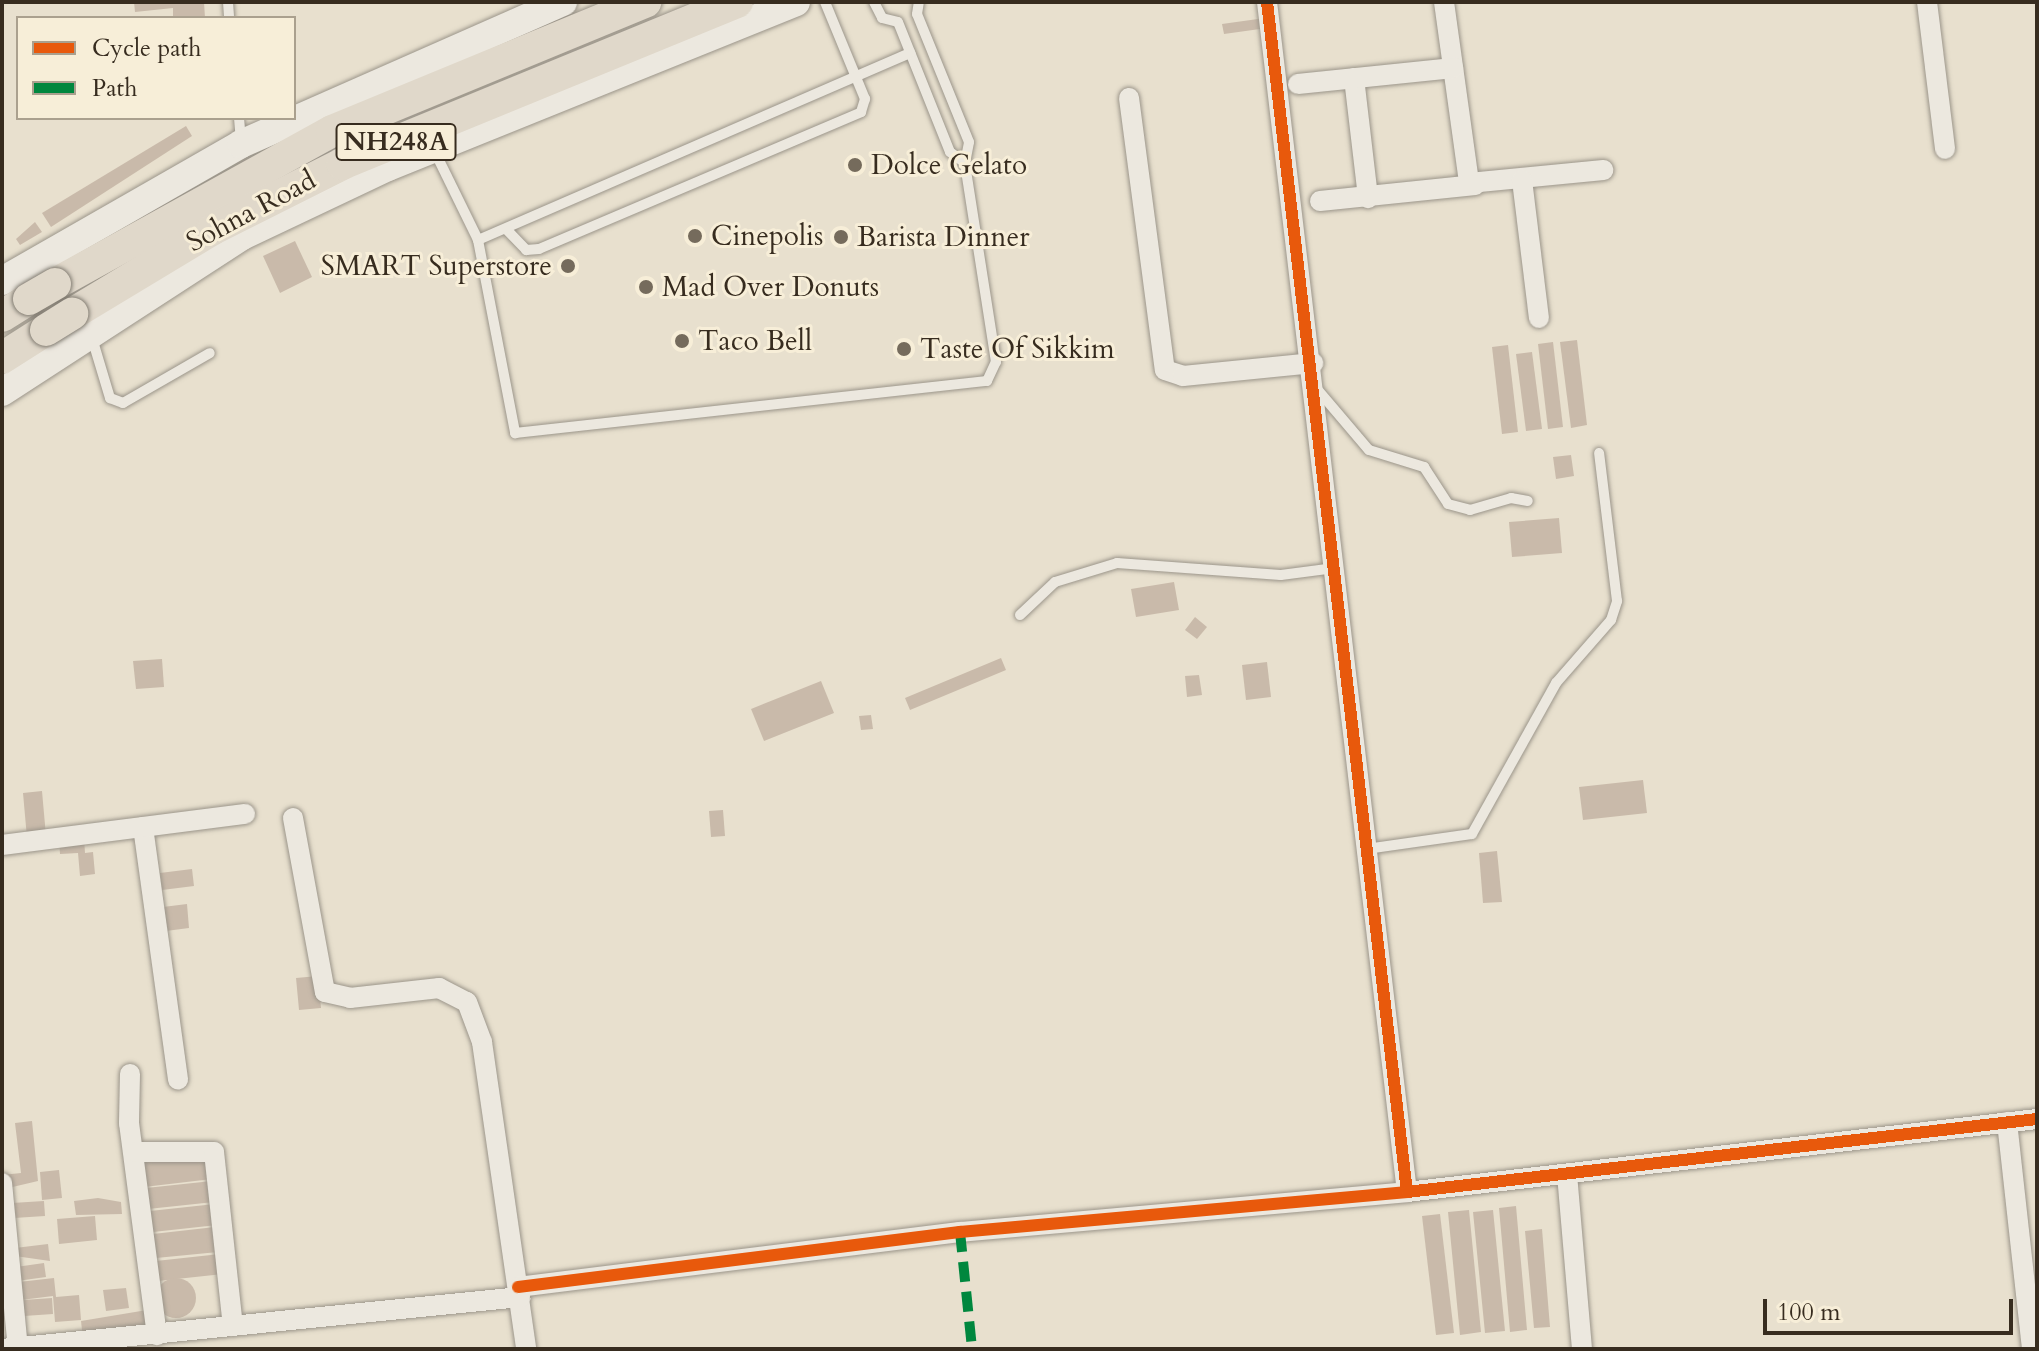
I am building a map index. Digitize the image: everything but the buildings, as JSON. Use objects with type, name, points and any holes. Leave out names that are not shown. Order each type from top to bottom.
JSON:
[{"type":"highway","name":"Sohna Road","points":[[2,316],[332,131],[645,2]]},
{"type":"highway","name":"Sohna Road","points":[[2,358],[70,330],[213,229],[342,164],[737,2]]},
{"type":"main road","points":[[296,109],[563,2]]},
{"type":"main road","points":[[2,392],[70,330],[242,236],[434,149],[796,2]]},
{"type":"main road","points":[[2,281],[240,131],[268,120]]},
{"type":"main road","points":[[28,266],[70,330]]},
{"type":"street","points":[[1267,2],[1316,387],[1407,1192]]},
{"type":"street","points":[[1444,2],[1465,174],[1475,185]]},
{"type":"street","points":[[1927,2],[1945,149]]},
{"type":"street","points":[[1298,84],[1453,68]]},
{"type":"street","points":[[1354,78],[1368,198]]},
{"type":"street","points":[[1129,98],[1165,370],[1183,376],[1313,363]]},
{"type":"street","points":[[1320,201],[1603,170]]},
{"type":"street","points":[[1522,180],[1539,318]]},
{"type":"street","points":[[2,845],[245,814]]},
{"type":"street","points":[[293,818],[325,992],[350,998],[439,988],[467,1002],[482,1042],[526,1349]]},
{"type":"street","points":[[143,827],[178,1080]]},
{"type":"street","points":[[130,1074],[157,1335]]},
{"type":"street","points":[[2,1349],[157,1335],[204,1340],[233,1326],[519,1292],[960,1232],[1407,1192],[2037,1119]]},
{"type":"street","points":[[2007,1122],[2032,1349]]},
{"type":"street","points":[[136,1152],[214,1152],[233,1326]]},
{"type":"street","points":[[1567,1174],[1582,1349]]},
{"type":"street","points":[[2,1183],[18,1348]]},
{"type":"lane","points":[[507,230],[526,250],[539,249],[864,109],[825,2]]},
{"type":"lane","points":[[874,2],[882,18],[898,22],[917,14]]},
{"type":"lane","points":[[434,149],[478,240],[508,415],[524,435],[987,381],[996,362],[965,163],[969,142],[917,14],[919,2]]},
{"type":"lane","points":[[898,22],[950,152],[965,163]]},
{"type":"lane","points":[[478,240],[910,53]]},
{"type":"lane","points":[[70,330],[110,398],[123,403],[210,353]]},
{"type":"lane","points":[[1316,387],[1369,450],[1424,467],[1448,504],[1470,510],[1511,498],[1528,501]]},
{"type":"lane","points":[[1366,849],[1472,834],[1556,683],[1611,620],[1617,601],[1599,453]]},
{"type":"lane","points":[[1020,615],[1055,582],[1117,563],[1281,575],[1335,568]]},
{"type":"marked path","points":[[960,1232],[972,1349]]},
{"type":"cycle path","points":[[1267,2],[1407,1192]]},
{"type":"cycle path","points":[[518,1287],[960,1232],[1407,1192],[2037,1119]]},
{"type":"place","name":"Dolce Gelato","points":[[855,165]]},
{"type":"place","name":"Cinepolis","points":[[695,236]]},
{"type":"place","name":"Barista Dinner","points":[[841,237]]},
{"type":"place","name":"SMART Superstore","points":[[568,266]]},
{"type":"place","name":"Mad Over Donuts","points":[[646,287]]},
{"type":"place","name":"Taco Bell","points":[[682,341]]},
{"type":"place","name":"Taste Of Sikkim","points":[[904,349]]}]
